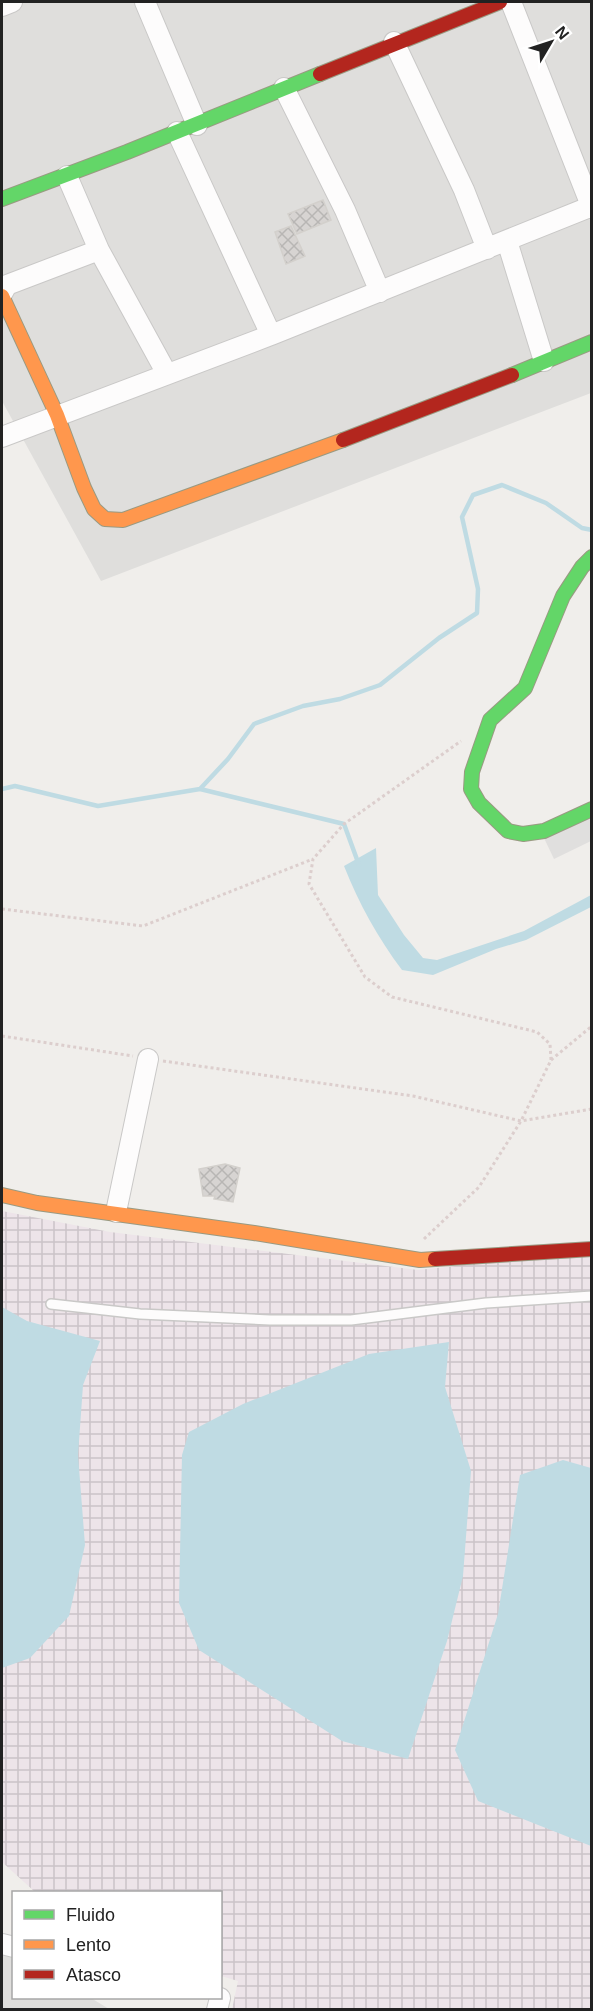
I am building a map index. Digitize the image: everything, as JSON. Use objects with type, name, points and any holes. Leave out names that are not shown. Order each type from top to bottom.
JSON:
[{"type":"street","points":[[2,6],[12,2]]},
{"type":"street","points":[[145,2],[197,124]]},
{"type":"street","points":[[2,199],[67,176],[394,42],[500,2]]},
{"type":"street","points":[[2,437],[271,335],[591,207],[511,2]]},
{"type":"street","points":[[394,42],[464,190],[487,249]]},
{"type":"street","points":[[284,88],[345,210],[380,292]]},
{"type":"street","points":[[177,132],[271,335]]},
{"type":"street","points":[[67,176],[99,250],[167,374]]},
{"type":"street","points":[[507,241],[544,361]]},
{"type":"street","points":[[99,250],[7,285],[2,295],[57,415],[84,488],[94,509],[105,519],[123,520],[399,420],[591,342]]},
{"type":"street","points":[[591,557],[563,596],[525,688],[490,720],[472,772],[471,789],[479,803],[508,831],[524,834],[544,831],[591,809]]},
{"type":"street","points":[[117,1212],[148,1059]]},
{"type":"street","points":[[2,1195],[37,1203],[117,1212],[420,1260],[591,1249]]},
{"type":"lane","points":[[51,1304],[140,1314],[270,1320],[351,1320],[486,1303],[591,1296]]},
{"type":"path","points":[[2,909],[143,926],[314,859],[344,824],[461,741]]},
{"type":"path","points":[[314,859],[309,884],[365,976],[392,997],[537,1032],[550,1044],[551,1060]]},
{"type":"path","points":[[420,1260],[419,1246],[428,1234],[479,1187],[521,1121],[551,1060],[591,1026]]},
{"type":"path","points":[[2,1036],[413,1096],[521,1121],[591,1109]]},
{"type":"shaded area","points":[[2,2],[591,2],[591,393],[101,581],[2,401]]},
{"type":"shaded area","points":[[591,816],[591,841],[554,859],[544,838]]},
{"type":"shaded area","points":[[2,1211],[110,1232],[418,1270],[591,1251],[591,2009],[232,2009],[238,1981],[222,1976],[222,1891],[34,1891],[2,1862]]},
{"type":"shaded area","points":[[2,1938],[12,1945],[12,1999],[93,1999],[109,2009],[2,2009]]},
{"type":"water","points":[[376,848],[378,895],[404,935],[423,958],[437,960],[524,931],[591,895],[591,907],[526,940],[496,949],[433,975],[402,970],[370,920],[344,866]]},
{"type":"water","points":[[2,1307],[27,1321],[100,1341],[83,1385],[78,1455],[85,1545],[69,1616],[30,1658],[2,1668]]},
{"type":"water","points":[[449,1342],[445,1387],[471,1471],[463,1576],[447,1641],[408,1759],[342,1741],[199,1650],[179,1603],[182,1455],[189,1432],[243,1404],[369,1354]]},
{"type":"water","points":[[563,1460],[591,1468],[591,1846],[478,1801],[455,1750],[498,1614],[520,1475]]},
{"type":"building","points":[[323,200],[331,220],[297,234],[288,214]]},
{"type":"building","points":[[291,226],[305,256],[286,264],[275,232]]},
{"type":"building","points":[[225,1164],[240,1168],[233,1202],[214,1199],[215,1196],[203,1196],[199,1169]]},
{"type":"waterway","points":[[200,789],[228,759],[254,724],[303,706],[340,699],[380,685],[439,638],[477,613],[478,589],[462,517],[473,495],[502,485],[546,503],[582,528],[592,530]]},
{"type":"waterway","points":[[2,789],[15,786],[98,806],[200,789],[344,824],[359,865]]},
{"type":"traffic: fast","points":[[2,199],[127,152],[320,74]]},
{"type":"traffic: fast","points":[[512,375],[592,342]]},
{"type":"traffic: fast","points":[[592,557],[582,567],[563,596],[525,688],[490,720],[472,772],[471,789],[479,803],[508,831],[523,834],[544,831],[592,809]]},
{"type":"traffic: slow","points":[[2,296],[57,415],[84,488],[94,509],[105,519],[123,520],[343,440]]},
{"type":"traffic: slow","points":[[2,1195],[37,1203],[254,1233],[420,1260],[435,1259]]},
{"type":"traffic: jam","points":[[320,74],[500,2]]},
{"type":"traffic: jam","points":[[343,440],[512,375]]},
{"type":"traffic: jam","points":[[435,1259],[592,1249]]}]
